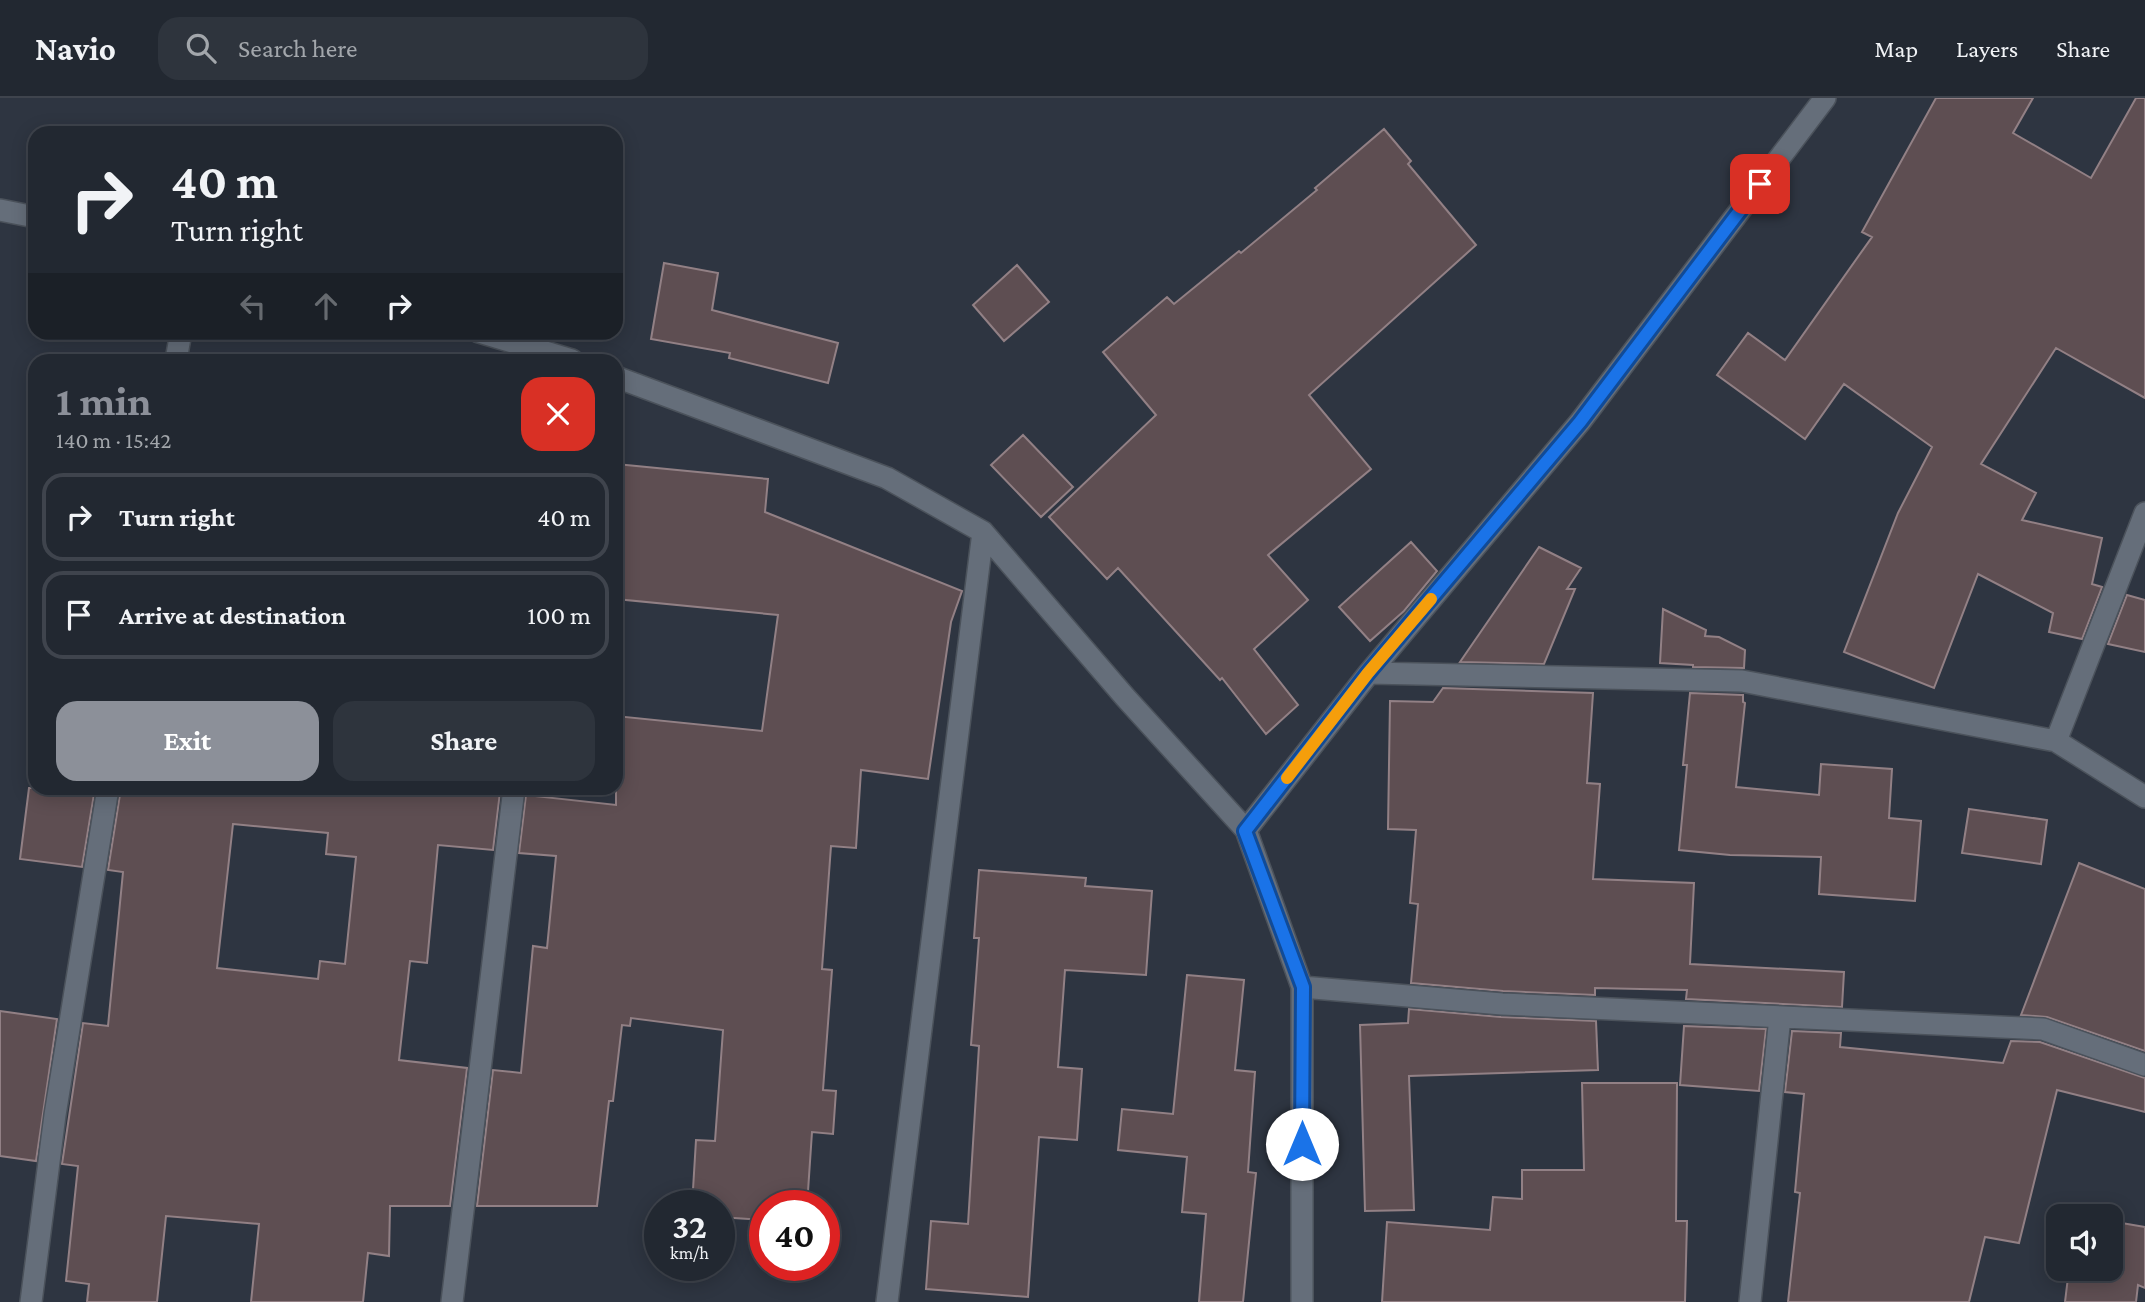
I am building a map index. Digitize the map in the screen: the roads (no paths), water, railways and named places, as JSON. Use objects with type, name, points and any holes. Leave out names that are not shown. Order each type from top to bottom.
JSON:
[{"type":"street","points":[[1245,831],[1368,673],[1580,422],[1825,98]]},
{"type":"street","points":[[0,210],[28,216]]},
{"type":"street","points":[[504,340],[549,354]]},
{"type":"street","points":[[623,380],[887,478],[983,532],[1245,831],[1303,987],[1302,1302]]},
{"type":"street","points":[[2056,741],[2135,566],[2145,513]]},
{"type":"street","points":[[887,1302],[983,532]]},
{"type":"street","points":[[1368,673],[1742,681],[2056,741],[2145,797]]},
{"type":"street","points":[[31,1302],[55,1115],[107,795]]},
{"type":"street","points":[[452,1302],[513,795]]},
{"type":"street","points":[[1303,987],[1502,1004],[2043,1029],[2145,1065]]},
{"type":"street","points":[[1750,1302],[1780,1017]]}]
